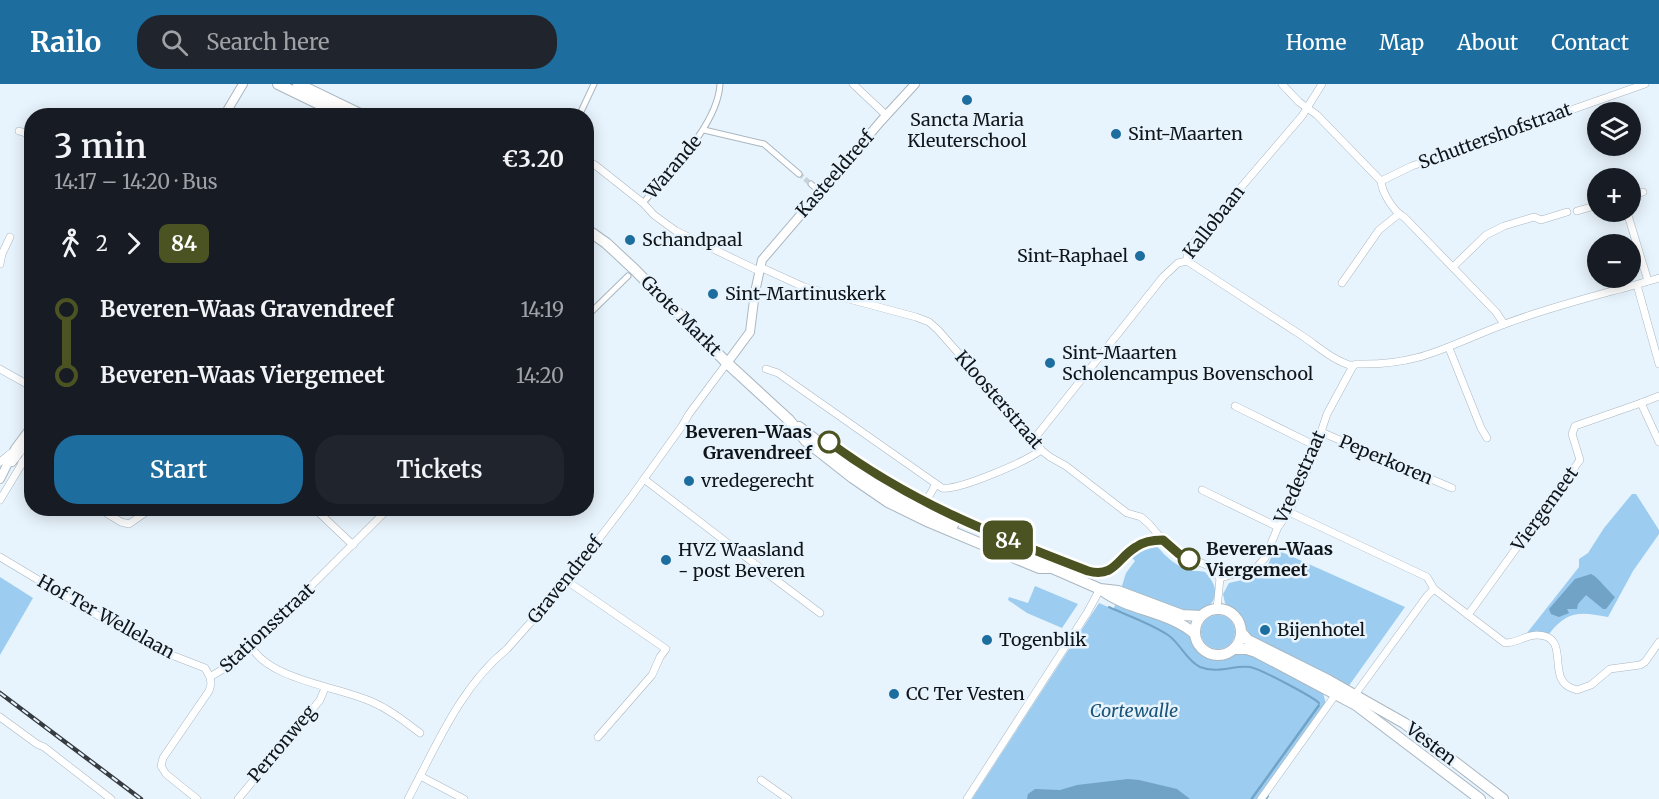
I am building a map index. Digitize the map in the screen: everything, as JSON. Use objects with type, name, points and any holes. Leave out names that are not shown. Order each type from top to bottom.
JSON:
[{"type":"main road","points":[[278,84],[328,108]]},
{"type":"main road","points":[[298,84],[348,108]]},
{"type":"main road","name":"Grote Markt","points":[[594,236],[634,269],[727,363]]},
{"type":"main road","points":[[727,363],[789,420],[885,490],[956,526],[1042,560],[1052,568],[1100,589],[1115,599],[1179,623],[1195,634]]},
{"type":"main road","points":[[1100,589],[1118,591],[1182,615],[1201,616]]},
{"type":"main road","points":[[1218,609],[1234,616],[1241,632],[1234,649],[1222,655],[1210,654],[1199,646],[1195,634],[1196,624],[1201,616],[1218,609]]},
{"type":"main road","name":"Vesten","points":[[1241,632],[1248,640],[1328,680],[1404,723],[1503,799]]},
{"type":"main road","name":"Vesten","points":[[1234,649],[1256,652],[1356,705],[1480,799]]},
{"type":"street","points":[[229,108],[243,84]]},
{"type":"street","points":[[583,108],[594,84]]},
{"type":"street","name":"Warande","points":[[643,203],[704,130],[720,92],[720,84]]},
{"type":"street","points":[[853,84],[886,115]]},
{"type":"street","name":"Kasteeldreef","points":[[759,269],[768,252],[915,84]]},
{"type":"street","points":[[1282,84],[1381,181],[1385,195],[1399,214],[1496,312],[1503,324]]},
{"type":"street","name":"Kallobaan","points":[[1034,439],[1163,277],[1178,262],[1187,261],[1186,251],[1308,108],[1322,84]]},
{"type":"street","name":"Schuttershofstraat","points":[[1381,181],[1412,166],[1623,87],[1645,84]]},
{"type":"street","name":"Warande","points":[[704,130],[764,144],[800,174]]},
{"type":"street","points":[[19,131],[24,133]]},
{"type":"street","points":[[594,165],[676,231],[759,269]]},
{"type":"street","points":[[811,184],[820,192]]},
{"type":"street","points":[[1577,212],[1587,209]]},
{"type":"street","points":[[1453,267],[1486,235],[1504,226],[1534,217],[1541,220],[1567,212]]},
{"type":"street","points":[[1342,283],[1379,230],[1399,214]]},
{"type":"street","points":[[1630,222],[1648,281]]},
{"type":"street","points":[[0,264],[10,237]]},
{"type":"street","points":[[1187,261],[1322,351],[1342,363],[1353,366],[1412,360],[1449,348],[1503,324],[1626,288]]},
{"type":"street","name":"Grote Markt","points":[[727,363],[750,332],[759,269]]},
{"type":"street","name":"Kloosterstraat","points":[[759,269],[804,287],[929,322],[1034,439],[1041,450],[1066,466],[1127,513],[1141,518],[1179,554],[1209,566],[1220,578]]},
{"type":"street","points":[[594,309],[628,276]]},
{"type":"street","points":[[1641,284],[1659,278]]},
{"type":"street","points":[[1638,288],[1659,364]]},
{"type":"street","points":[[1449,348],[1487,438]]},
{"type":"street","name":"Gravendreef","points":[[408,799],[463,698],[567,581],[727,363]]},
{"type":"street","name":"Vredestraat","points":[[1220,578],[1257,568],[1262,563],[1278,527],[1288,512],[1327,414],[1353,366]]},
{"type":"street","points":[[0,369],[24,382]]},
{"type":"street","points":[[766,369],[778,373],[936,484],[948,489],[963,485],[1041,450]]},
{"type":"street","name":"Viergemeet","points":[[1468,615],[1580,460],[1572,434],[1575,426],[1659,396]]},
{"type":"street","points":[[1641,403],[1659,442]]},
{"type":"street","name":"Peperkoren","points":[[1235,406],[1316,446]]},
{"type":"street","name":"Peperkoren","points":[[1321,432],[1452,488]]},
{"type":"street","points":[[0,479],[4,464],[24,437]]},
{"type":"street","points":[[4,464],[24,447]]},
{"type":"street","points":[[0,500],[24,459]]},
{"type":"street","points":[[644,479],[820,612]]},
{"type":"street","points":[[936,484],[925,503],[993,534],[1088,571],[1102,573],[1110,570],[1137,546],[1146,542],[1163,540]]},
{"type":"street","points":[[1202,490],[1278,527]]},
{"type":"street","points":[[1288,512],[1427,577],[1434,589],[1505,643],[1536,635],[1551,640],[1558,654],[1562,681],[1568,687],[1577,690],[1591,685],[1610,669],[1640,665],[1659,642]]},
{"type":"street","points":[[111,516],[129,524],[140,516]]},
{"type":"street","points":[[322,516],[353,545]]},
{"type":"street","name":"Stationsstraat","points":[[198,799],[162,770],[161,766],[163,758],[209,691],[210,677],[228,666],[251,646],[381,516]]},
{"type":"street","name":"Hof Ter Wellelaan","points":[[0,557],[115,625],[174,656],[205,668],[210,677]]},
{"type":"street","points":[[1218,609],[1220,578]]},
{"type":"street","points":[[567,581],[666,650],[660,657],[652,675],[598,736]]},
{"type":"street","points":[[967,799],[1087,613],[1100,589]]},
{"type":"street","points":[[1354,696],[1434,589]]},
{"type":"street","points":[[251,646],[266,664],[325,688],[377,704],[393,712],[420,733]]},
{"type":"street","name":"Perronweg","points":[[237,799],[320,700],[325,688]]},
{"type":"street","points":[[1261,799],[1336,694]]},
{"type":"street","points":[[0,717],[44,747],[111,799]]},
{"type":"street","points":[[420,776],[464,799]]},
{"type":"street","points":[[761,780],[788,799]]},
{"type":"green space","points":[[1632,494],[1636,494],[1659,530],[1659,534],[1633,571],[1608,617],[1590,614],[1575,615],[1562,621],[1549,634],[1527,633],[1579,567],[1579,559],[1588,553],[1604,528]]},
{"type":"green space","points":[[1155,544],[1178,565],[1190,570],[1205,572],[1211,579],[1215,592],[1208,607],[1194,615],[1121,589],[1126,573],[1135,561],[1132,558]]},
{"type":"green space","points":[[1275,549],[1405,607],[1348,687],[1251,638],[1241,616],[1225,603],[1223,594],[1229,583],[1259,576],[1265,571]]},
{"type":"green space","points":[[0,577],[33,598],[0,655]]},
{"type":"green space","points":[[1035,586],[1078,604],[1062,628],[1027,613],[1008,600],[1009,597],[1028,603]]},
{"type":"green space","name":"Cortewalle","points":[[1099,603],[1113,609],[1116,604],[1177,627],[1190,636],[1196,649],[1208,658],[1223,659],[1242,652],[1247,653],[1322,689],[1326,704],[1258,799],[972,799]]},
{"type":"green space","points":[[1218,615],[1230,620],[1235,632],[1230,644],[1218,649],[1206,644],[1201,632],[1206,620]]},
{"type":"shaded area","points":[[1591,574],[1615,597],[1606,609],[1586,595],[1578,604],[1577,609],[1567,609],[1569,613],[1559,617],[1551,614],[1549,609],[1575,579]]},
{"type":"shaded area","points":[[1319,703],[1320,706],[1253,799],[1250,799]]},
{"type":"shaded area","points":[[1128,779],[1177,789],[1190,799],[1027,799],[1028,794],[1035,789],[1060,790],[1077,785]]},
{"type":"waterway","points":[[1109,607],[1168,635],[1200,667],[1213,670],[1250,667],[1319,703]]},
{"type":"tunnel","points":[[799,174],[811,184]]},
{"type":"railway","points":[[0,693],[141,799]]},
{"type":"bus line","name":"84","points":[[829,442],[899,489],[936,509],[1088,571],[1102,573],[1110,570],[1137,546],[1157,540],[1163,540],[1168,546],[1189,559]]},
{"type":"place","name":"Sancta Maria Kleuterschool","points":[[967,100]]},
{"type":"place","name":"Sint-Maarten","points":[[1116,134]]},
{"type":"place","name":"Schandpaal","points":[[630,240]]},
{"type":"place","name":"Sint-Raphael","points":[[1140,256]]},
{"type":"place","name":"Sint-Martinuskerk","points":[[713,294]]},
{"type":"place","name":"Sint-Maarten Scholencampus Bovenschool","points":[[1050,363]]},
{"type":"place","name":"Beveren-Waas Gravendreef","points":[[829,442]]},
{"type":"place","name":"vredegerecht","points":[[689,481]]},
{"type":"place","name":"Beveren-Waas Viergemeet","points":[[1189,559]]},
{"type":"place","name":"HVZ Waasland - post Beveren","points":[[666,560]]},
{"type":"place","name":"Bijenhotel","points":[[1265,630]]},
{"type":"place","name":"Togenblik","points":[[987,640]]},
{"type":"place","name":"CC Ter Vesten","points":[[894,694]]}]
